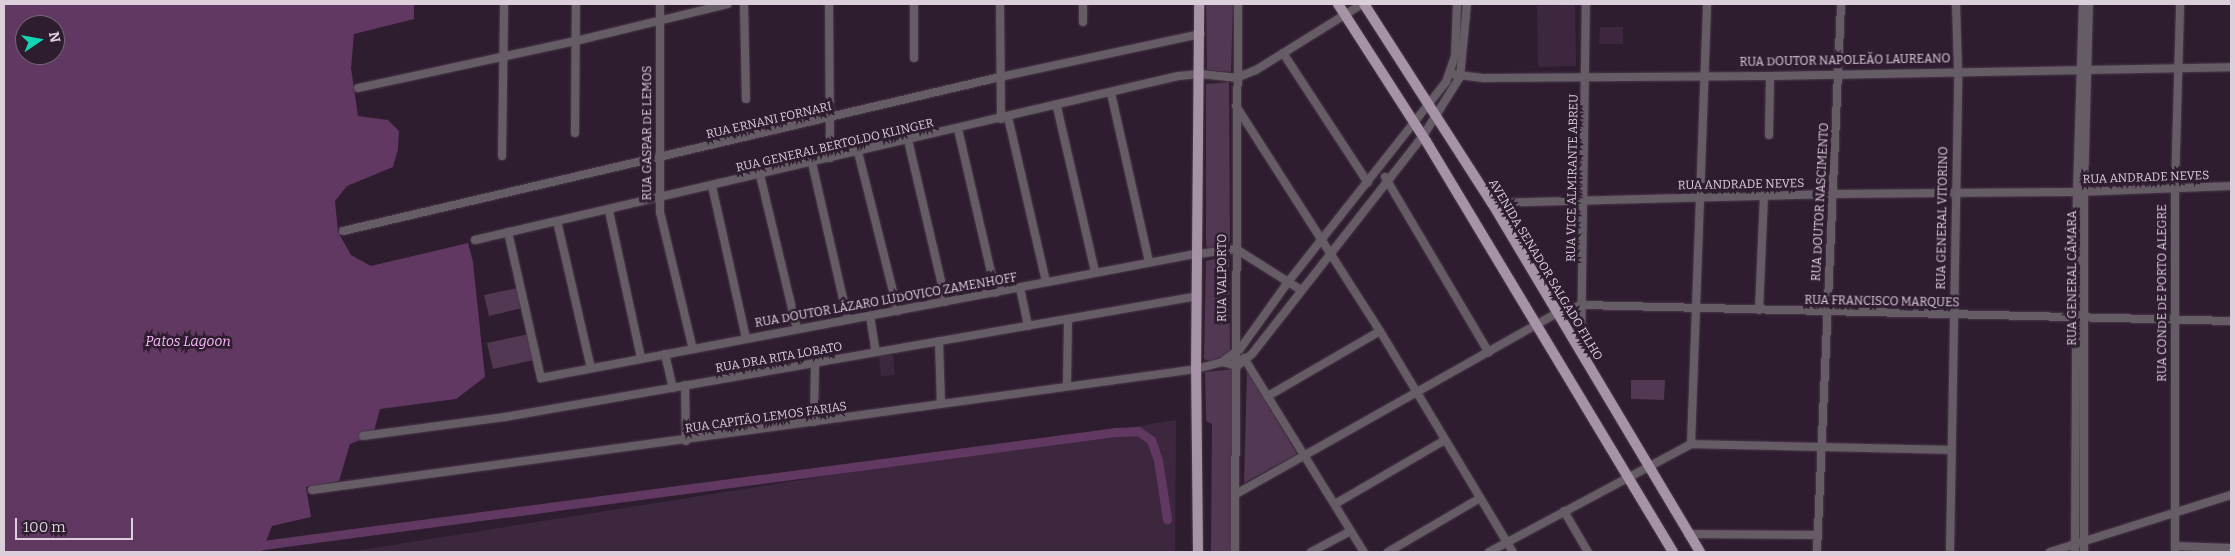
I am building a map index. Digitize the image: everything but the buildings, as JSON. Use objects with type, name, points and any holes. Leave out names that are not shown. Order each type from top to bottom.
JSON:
[{"type":"main road","name":"RUA VALPORTO","points":[[1198,552],[1196,369],[1199,256],[1199,4]]},
{"type":"main road","points":[[1338,4],[1423,136],[1673,552]]},
{"type":"main road","name":"AVENIDA SENADOR SALGADO FILHO","points":[[1363,4],[1492,203],[1700,552]]},
{"type":"street","points":[[502,156],[504,4]]},
{"type":"street","points":[[575,133],[576,4]]},
{"type":"street","name":"RUA GASPAR DE LEMOS","points":[[660,4],[659,198],[693,348]]},
{"type":"street","points":[[358,88],[576,41],[728,4]]},
{"type":"street","points":[[744,4],[746,99]]},
{"type":"street","points":[[829,4],[830,158]]},
{"type":"street","points":[[914,4],[914,58]]},
{"type":"street","points":[[1000,4],[1000,77],[1004,118],[1046,282]]},
{"type":"street","points":[[1083,22],[1084,4]]},
{"type":"street","name":"RUA VALPORTO","points":[[1235,552],[1237,366],[1236,78],[1238,4]]},
{"type":"street","points":[[1236,78],[1284,53],[1363,4]]},
{"type":"street","points":[[1364,552],[1307,456],[1246,360],[1236,353],[1288,282],[1415,125],[1450,74],[1455,56],[1457,4]]},
{"type":"street","points":[[1237,366],[1246,360],[1436,117],[1460,77],[1466,4]]},
{"type":"street","name":"RUA VICE ALMIRANTE ABREU","points":[[1581,353],[1586,4]]},
{"type":"street","points":[[1691,444],[1699,197],[1706,74],[1707,4]]},
{"type":"street","name":"RUA DOUTOR NASCIMENTO","points":[[1817,552],[1819,448],[1834,194],[1841,4]]},
{"type":"street","name":"RUA GENERAL VITORINO","points":[[1950,552],[1954,193],[1958,70],[1956,4]]},
{"type":"street","name":"RUA GENERAL CÂMARA","points":[[2083,4],[2085,69]]},
{"type":"street","name":"RUA GENERAL CÂMARA","points":[[2084,552],[2081,192],[2089,4]]},
{"type":"street","name":"RUA CONDE DE PORTO ALEGRE","points":[[2175,549],[2175,188],[2180,4]]},
{"type":"street","name":"RUA ERNANI FORNARI","points":[[343,231],[659,159],[1000,77],[1200,34]]},
{"type":"street","points":[[1284,53],[1368,183]]},
{"type":"street","name":"RUA DOUTOR NAPOLEÃO LAUREANO","points":[[1450,74],[1460,77],[1706,74],[1770,76],[1958,70],[2231,66]]},
{"type":"street","name":"RUA GENERAL BERTOLDO KLINGER","points":[[475,240],[609,211],[1178,76],[1200,74],[1236,78]]},
{"type":"street","points":[[1770,76],[1770,135]]},
{"type":"street","points":[[1111,92],[1149,262]]},
{"type":"street","points":[[1236,105],[1380,331],[1513,552]]},
{"type":"street","points":[[1057,106],[1095,272]]},
{"type":"street","points":[[958,129],[996,293]]},
{"type":"street","points":[[908,140],[946,302]]},
{"type":"street","points":[[858,152],[898,311]]},
{"type":"street","points":[[812,162],[848,320]]},
{"type":"street","points":[[1380,170],[1488,353]]},
{"type":"street","points":[[760,175],[797,329]]},
{"type":"street","points":[[712,186],[746,338]]},
{"type":"street","name":"RUA ANDRADE NEVES","points":[[1492,203],[1834,194],[2081,192],[2231,186]]},
{"type":"street","points":[[1759,310],[1764,196]]},
{"type":"street","points":[[609,211],[641,358]]},
{"type":"street","points":[[557,221],[591,368]]},
{"type":"street","name":"RUA DOUTOR LÁZARO LUDOVICO ZAMENHOFF","points":[[508,232],[541,378],[746,338],[996,293],[1095,272],[1236,249]]},
{"type":"street","points":[[1236,249],[1301,290]]},
{"type":"street","points":[[1020,288],[1028,326]]},
{"type":"street","name":"RUA DRA RITA LOBATO","points":[[363,436],[505,418],[1198,296]]},
{"type":"street","name":"RUA FRANCISCO MARQUES","points":[[1236,494],[1307,456],[1557,313],[1582,305],[1696,310],[2231,321]]},
{"type":"street","points":[[870,316],[876,352]]},
{"type":"street","name":"RUA GENERAL CÂMARA","points":[[2075,548],[2081,319]]},
{"type":"street","points":[[1067,385],[1068,320]]},
{"type":"street","points":[[1268,396],[1380,331]]},
{"type":"street","points":[[940,341],[941,403]]},
{"type":"street","name":"RUA CAPITÃO LEMOS FARIAS","points":[[312,490],[686,441],[1067,385],[1196,369],[1222,362],[1236,353]]},
{"type":"street","points":[[665,354],[673,388]]},
{"type":"street","name":"RUA CAPITÃO LEMOS FARIAS","points":[[1222,362],[1237,366]]},
{"type":"street","points":[[814,422],[815,363]]},
{"type":"street","points":[[684,385],[686,441]]},
{"type":"street","points":[[1335,504],[1445,440]]},
{"type":"street","points":[[1489,552],[1691,444],[1951,450]]},
{"type":"street","points":[[2050,552],[2075,548],[2084,541],[2231,495]]},
{"type":"street","points":[[1388,552],[1480,498]]},
{"type":"street","points":[[1564,511],[1588,552]]},
{"type":"street","points":[[1311,552],[1351,531]]},
{"type":"street","points":[[1688,534],[1817,535]]},
{"type":"street","points":[[2175,549],[2231,548]]},
{"type":"shaded area","points":[[1206,4],[1233,4],[1231,72],[1207,70]]},
{"type":"shaded area","points":[[1575,5],[1576,66],[1538,67],[1537,6]]},
{"type":"shaded area","points":[[1600,27],[1623,27],[1623,44],[1599,44]]},
{"type":"shaded area","points":[[1229,82],[1230,240],[1228,244],[1209,248],[1206,246],[1206,84]]},
{"type":"shaded area","points":[[1229,255],[1230,350],[1228,354],[1210,361],[1204,359],[1206,261]]},
{"type":"shaded area","points":[[517,288],[522,308],[489,316],[484,295]]},
{"type":"shaded area","points":[[529,334],[534,360],[493,369],[487,343]]},
{"type":"shaded area","points":[[893,355],[895,375],[881,376],[879,356]]},
{"type":"shaded area","points":[[1234,369],[1232,552],[1211,552],[1212,424],[1206,421],[1205,372]]},
{"type":"shaded area","points":[[1247,370],[1297,454],[1244,483]]},
{"type":"shaded area","points":[[1631,380],[1665,380],[1664,400],[1631,399]]},
{"type":"shaded area","points":[[1176,420],[1175,552],[349,552]]},
{"type":"water","name":"Patos Lagoon","points":[[4,4],[414,4],[414,19],[354,34],[351,68],[358,116],[388,120],[399,131],[398,149],[393,167],[347,186],[335,201],[338,232],[351,255],[371,266],[468,243],[473,262],[485,377],[456,399],[380,409],[373,435],[350,444],[339,481],[306,487],[311,517],[272,526],[262,552],[4,552]]},
{"type":"waterway","points":[[263,545],[1115,432],[1138,431],[1151,440],[1158,460],[1167,519]]}]
